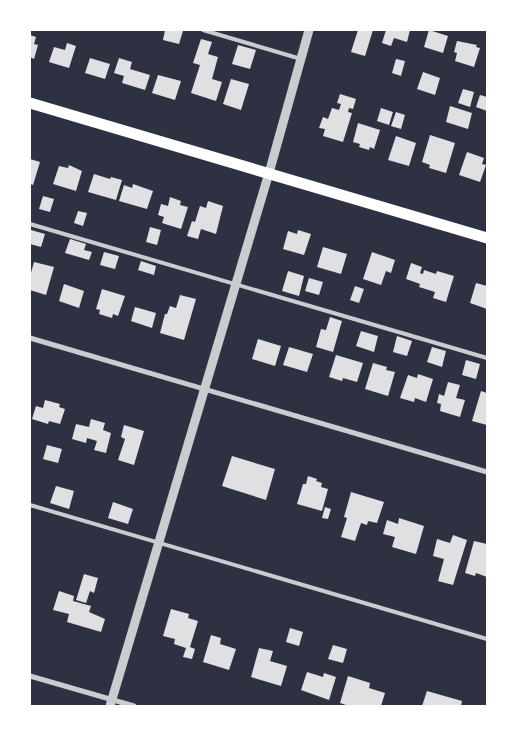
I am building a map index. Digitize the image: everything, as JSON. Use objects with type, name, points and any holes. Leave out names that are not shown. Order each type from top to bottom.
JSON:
[{"type":"main road","points":[[30,103],[487,238]]},
{"type":"street","points":[[111,703],[310,30]]},
{"type":"street","points":[[30,338],[487,472]]},
{"type":"street","points":[[30,676],[111,703],[134,706]]},
{"type":"lane","points":[[203,30],[301,59]]},
{"type":"lane","points":[[30,224],[487,358]]},
{"type":"lane","points":[[30,505],[487,639]]},
{"type":"building","points":[[165,30],[183,31],[179,44],[163,40]]},
{"type":"building","points":[[358,30],[373,30],[365,56],[351,52]]},
{"type":"building","points":[[386,30],[410,30],[407,42],[394,38],[391,46],[382,43]]},
{"type":"building","points":[[429,30],[448,36],[443,53],[424,47]]},
{"type":"building","points":[[30,35],[36,37],[34,44],[38,45],[34,59],[30,57]]},
{"type":"building","points":[[201,39],[212,42],[208,54],[218,57],[212,79],[222,82],[216,101],[191,93],[200,65],[193,63]]},
{"type":"building","points":[[457,41],[477,45],[476,47],[480,48],[474,67],[455,61],[457,53],[454,52]]},
{"type":"building","points":[[67,43],[76,46],[69,68],[49,62],[54,47],[65,50]]},
{"type":"building","points":[[238,45],[256,50],[250,69],[232,64]]},
{"type":"building","points":[[90,58],[110,64],[105,79],[85,73]]},
{"type":"building","points":[[119,58],[132,62],[130,69],[150,75],[145,90],[122,83],[124,76],[114,73]]},
{"type":"building","points":[[396,59],[405,61],[401,76],[392,73]]},
{"type":"building","points":[[423,72],[440,78],[435,95],[417,89]]},
{"type":"building","points":[[158,75],[181,81],[175,100],[152,93]]},
{"type":"building","points":[[231,79],[249,84],[241,110],[223,104]]},
{"type":"building","points":[[463,89],[474,92],[470,107],[458,103]]},
{"type":"building","points":[[340,94],[356,99],[353,109],[349,108],[348,112],[352,113],[343,142],[323,136],[325,129],[319,128],[323,117],[328,119],[332,108],[339,110],[341,104],[337,103]]},
{"type":"building","points":[[480,95],[487,97],[487,111],[476,107]]},
{"type":"building","points":[[450,106],[472,113],[468,129],[446,122]]},
{"type":"building","points":[[381,108],[393,112],[389,125],[377,121]]},
{"type":"building","points":[[396,112],[405,115],[401,129],[391,126]]},
{"type":"building","points":[[358,123],[380,130],[374,149],[370,147],[369,150],[359,147],[360,144],[353,142]]},
{"type":"building","points":[[430,135],[455,143],[446,173],[429,168],[430,165],[422,162]]},
{"type":"building","points":[[396,136],[416,143],[409,166],[388,160]]},
{"type":"building","points":[[467,152],[484,158],[482,164],[486,165],[480,182],[459,175]]},
{"type":"building","points":[[30,159],[40,162],[33,185],[30,184]]},
{"type":"building","points":[[69,165],[82,171],[76,191],[53,184],[59,166],[68,168]]},
{"type":"building","points":[[94,174],[110,179],[111,177],[122,180],[116,200],[88,192]]},
{"type":"building","points":[[133,184],[153,191],[147,209],[119,201],[124,185],[132,188]]},
{"type":"building","points":[[43,196],[54,199],[50,212],[39,209]]},
{"type":"building","points":[[170,197],[181,201],[180,205],[188,207],[181,229],[162,223],[164,217],[158,215],[161,204],[168,206]]},
{"type":"building","points":[[208,201],[223,206],[216,234],[201,229],[198,239],[187,236],[192,221],[195,222],[200,206],[206,208]]},
{"type":"building","points":[[78,211],[87,213],[83,226],[74,223]]},
{"type":"building","points":[[150,227],[161,230],[157,245],[146,242]]},
{"type":"building","points":[[31,230],[45,234],[41,247],[30,244]]},
{"type":"building","points":[[298,230],[311,234],[304,255],[283,249],[288,231],[297,234]]},
{"type":"building","points":[[70,239],[86,244],[84,250],[92,252],[89,260],[65,253]]},
{"type":"building","points":[[323,247],[347,254],[341,274],[317,267]]},
{"type":"building","points":[[104,252],[119,256],[115,269],[100,265]]},
{"type":"building","points":[[372,252],[395,260],[391,273],[386,271],[381,285],[363,279]]},
{"type":"building","points":[[141,261],[156,266],[154,275],[138,270]]},
{"type":"building","points":[[34,262],[54,267],[46,295],[30,290],[30,276]]},
{"type":"building","points":[[411,263],[422,267],[420,273],[423,274],[424,270],[436,274],[437,271],[454,276],[446,302],[433,298],[435,292],[419,287],[420,284],[406,279]]},
{"type":"building","points":[[288,271],[304,276],[299,296],[282,291]]},
{"type":"building","points":[[309,278],[323,282],[319,295],[305,291]]},
{"type":"building","points":[[476,283],[487,286],[487,309],[470,303]]},
{"type":"building","points":[[64,284],[84,291],[79,308],[59,301]]},
{"type":"building","points":[[355,286],[364,289],[359,303],[350,300]]},
{"type":"building","points":[[102,289],[125,296],[118,316],[113,314],[112,318],[99,314],[100,310],[96,309]]},
{"type":"building","points":[[180,295],[196,299],[184,340],[160,333],[165,314],[167,314],[170,306],[176,308]]},
{"type":"building","points":[[135,307],[156,313],[152,328],[131,321]]},
{"type":"building","points":[[330,317],[342,321],[333,352],[316,347],[321,329],[326,330]]},
{"type":"building","points":[[361,331],[378,336],[374,352],[356,346]]},
{"type":"building","points":[[397,336],[412,341],[407,356],[393,352]]},
{"type":"building","points":[[258,339],[281,346],[275,366],[252,359]]},
{"type":"building","points":[[289,347],[313,354],[307,372],[283,365]]},
{"type":"building","points":[[432,347],[446,351],[442,367],[427,362]]},
{"type":"building","points":[[336,355],[363,363],[357,382],[343,378],[342,381],[329,377]]},
{"type":"building","points":[[466,360],[480,364],[476,379],[462,375]]},
{"type":"building","points":[[373,363],[387,367],[386,370],[395,372],[388,396],[365,389]]},
{"type":"building","points":[[418,374],[433,379],[426,402],[415,398],[414,402],[400,398],[408,375],[417,378]]},
{"type":"building","points":[[448,382],[460,385],[456,398],[465,400],[460,417],[440,411],[441,404],[437,403],[439,394],[444,396]]},
{"type":"building","points":[[481,391],[487,393],[487,425],[472,421]]},
{"type":"building","points":[[45,400],[60,404],[59,407],[65,409],[60,424],[49,421],[48,424],[32,419],[36,406],[43,408]]},
{"type":"building","points":[[91,419],[105,423],[103,430],[111,433],[106,453],[94,450],[97,441],[87,438],[86,443],[72,439],[76,424],[89,427]]},
{"type":"building","points":[[124,425],[144,431],[134,465],[118,460],[125,439],[121,437]]},
{"type":"building","points":[[47,445],[62,449],[58,463],[43,459]]},
{"type":"building","points":[[232,456],[275,469],[266,500],[222,486]]},
{"type":"building","points":[[308,476],[317,479],[316,481],[322,483],[321,487],[328,489],[322,511],[297,504],[303,484],[306,484]]},
{"type":"building","points":[[56,486],[74,491],[69,509],[50,503]]},
{"type":"building","points":[[351,492],[384,502],[377,523],[368,521],[367,525],[361,523],[355,541],[341,537],[347,518],[344,517]]},
{"type":"building","points":[[113,502],[133,509],[128,524],[108,518]]},
{"type":"building","points":[[325,507],[331,509],[328,519],[322,518]]},
{"type":"building","points":[[399,518],[424,526],[416,554],[392,547],[395,537],[383,534],[387,520],[398,524]]},
{"type":"building","points":[[453,535],[467,540],[453,585],[438,581],[444,559],[433,556],[437,539],[450,543]]},
{"type":"building","points":[[474,541],[487,544],[487,577],[476,573],[475,576],[465,573]]},
{"type":"building","points":[[84,574],[98,578],[94,593],[90,591],[86,603],[76,600]]},
{"type":"building","points":[[59,591],[74,596],[73,601],[91,606],[89,612],[105,619],[101,632],[67,622],[69,614],[53,610]]},
{"type":"building","points":[[171,609],[189,614],[188,618],[198,621],[190,647],[195,649],[192,659],[183,657],[186,648],[174,644],[175,639],[163,636]]},
{"type":"building","points":[[290,628],[303,632],[299,646],[286,642]]},
{"type":"building","points":[[211,635],[221,638],[220,644],[236,649],[229,670],[203,662]]},
{"type":"building","points":[[333,645],[347,649],[343,663],[328,659]]},
{"type":"building","points":[[259,648],[273,651],[270,661],[287,666],[281,686],[251,677]]},
{"type":"building","points":[[307,672],[323,677],[324,673],[336,677],[329,700],[301,690]]},
{"type":"building","points":[[348,676],[370,683],[369,688],[385,693],[381,706],[349,706],[340,703]]},
{"type":"building","points":[[427,691],[462,701],[461,706],[422,706]]}]
